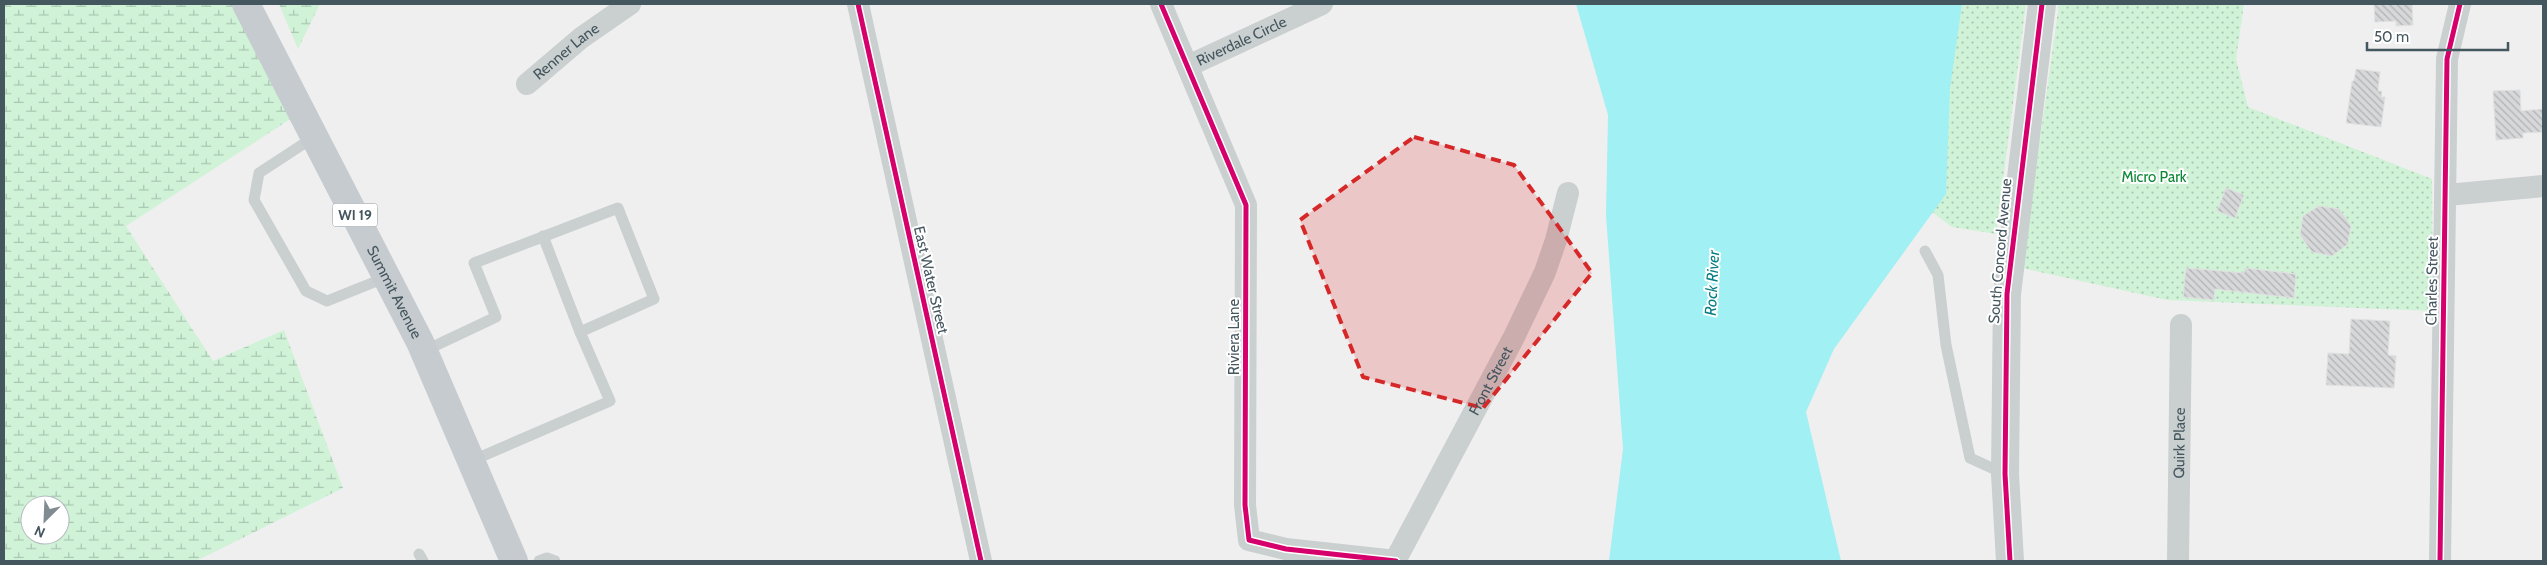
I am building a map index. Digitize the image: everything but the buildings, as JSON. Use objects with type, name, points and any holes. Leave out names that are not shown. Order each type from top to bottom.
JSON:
[{"type":"main road","name":"Summit Avenue","points":[[246,4],[424,351],[514,561]]},
{"type":"street","name":"Renner Lane","points":[[527,84],[581,38],[630,4]]},
{"type":"street","name":"East Water Street","points":[[858,4],[981,561]]},
{"type":"street","name":"Riviera Lane","points":[[1161,4],[1246,205],[1244,505],[1249,540],[1286,549],[1395,561]]},
{"type":"street","name":"Riverdale Circle","points":[[1188,66],[1322,4]]},
{"type":"street","name":"South Concord Avenue","points":[[2010,561],[2005,474],[2007,294],[2042,4]]},
{"type":"street","name":"Charles Street","points":[[2440,561],[2448,59],[2460,4]]},
{"type":"street","points":[[2447,195],[2543,186]]},
{"type":"street","name":"Front Street","points":[[1395,561],[1514,337],[1545,272],[1556,240],[1568,193]]},
{"type":"street","name":"Quirk Place","points":[[2178,561],[2181,325]]},
{"type":"lane","points":[[315,137],[259,173],[254,200],[306,291],[327,301],[387,277]]},
{"type":"lane","points":[[424,351],[496,317],[474,263],[618,208],[654,299],[580,332]]},
{"type":"lane","points":[[470,461],[610,402],[580,332],[543,236]]},
{"type":"lane","points":[[1925,251],[1938,275],[1946,344],[1970,458],[2005,474]]},
{"type":"lane","points":[[539,561],[547,558],[555,561]]},
{"type":"highlighted area","points":[[1414,137],[1514,165],[1592,273],[1483,408],[1363,377],[1300,220]]},
{"type":"green space","points":[[4,4],[234,4],[295,116],[126,226],[213,361],[284,330],[343,488],[196,561],[4,561]]},
{"type":"green space","points":[[279,4],[320,4],[298,49]]},
{"type":"green space","points":[[1928,4],[2026,4],[1996,234],[1952,227],[1915,199]]},
{"type":"green space","name":"Micro Park","points":[[2059,4],[2244,4],[2236,59],[2248,107],[2432,179],[2433,311],[2167,300],[2022,268]]},
{"type":"water","name":"Rock River","points":[[1576,4],[1962,4],[1950,88],[1946,194],[1834,349],[1806,412],[1841,561],[1609,561],[1623,449],[1606,215],[1608,115]]},
{"type":"cycle path","points":[[858,4],[981,561]]},
{"type":"cycle path","points":[[1161,4],[1246,205],[1245,505],[1249,540],[1286,549],[1396,561]]},
{"type":"cycle path","points":[[2010,561],[2005,474],[2007,294],[2042,4]]},
{"type":"cycle path","points":[[2440,561],[2447,59],[2460,4]]}]
